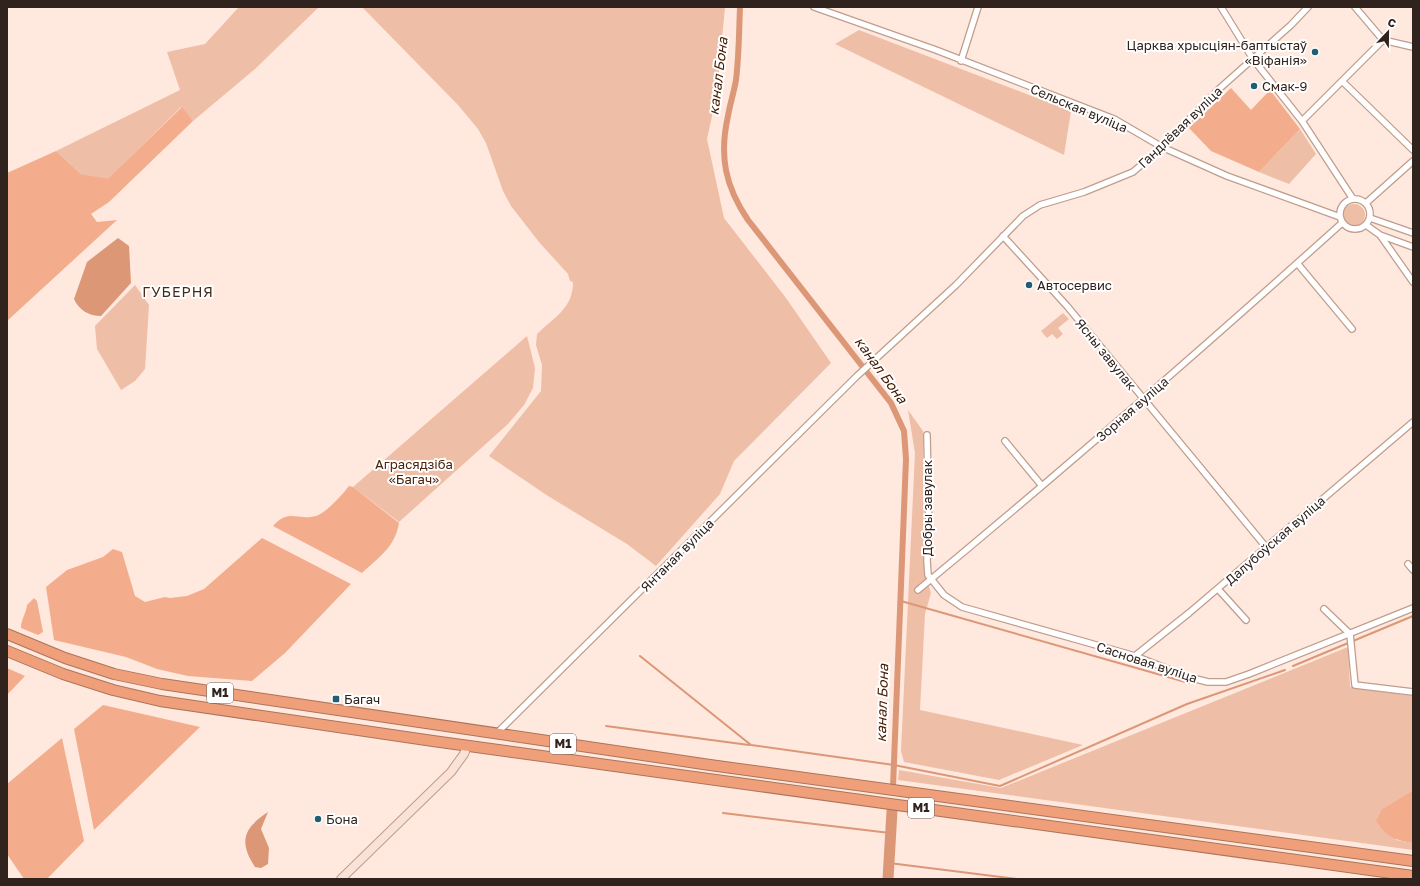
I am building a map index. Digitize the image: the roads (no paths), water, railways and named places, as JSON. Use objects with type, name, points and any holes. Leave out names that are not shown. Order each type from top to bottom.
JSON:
[{"type":"highway","name":"М1","points":[[7,634],[65,658],[114,674],[162,684],[854,785],[1413,861]]},
{"type":"highway","name":"М1","points":[[7,651],[63,674],[113,690],[160,701],[467,746],[1413,876]]},
{"type":"street","name":"Сельская вуліца","points":[[814,7],[961,60],[1114,120],[1162,147],[1227,176],[1341,220]]},
{"type":"street","points":[[961,60],[978,7]]},
{"type":"street","points":[[1221,7],[1253,59],[1302,121],[1353,199],[1362,200],[1369,208],[1370,218],[1366,225],[1357,230],[1352,230],[1341,220]]},
{"type":"street","name":"Гандлёвая вуліца","points":[[857,376],[956,285],[1003,236],[1031,210],[1040,205],[1084,192],[1133,172],[1162,147],[1219,90],[1308,7]]},
{"type":"street","points":[[1355,7],[1383,40],[1413,47]]},
{"type":"street","points":[[1302,121],[1383,40]]},
{"type":"street","points":[[1342,81],[1413,150]]},
{"type":"street","points":[[1366,203],[1413,161]]},
{"type":"street","name":"Зорная вуліца","points":[[918,590],[975,544],[1297,264],[1341,220],[1342,205],[1353,199]]},
{"type":"street","points":[[1370,218],[1413,233]]},
{"type":"street","points":[[1366,225],[1380,235],[1413,247]]},
{"type":"street","points":[[1380,235],[1413,282]]},
{"type":"street","name":"Ясны завулак","points":[[1003,236],[1067,306],[1266,547]]},
{"type":"street","points":[[1297,264],[1352,329]]},
{"type":"street","name":"Янтаная вуліца","points":[[497,734],[857,376]]},
{"type":"street","name":"Далубоўская вуліца","points":[[1135,656],[1218,589],[1413,422]]},
{"type":"street","name":"Добры завулак","points":[[927,435],[929,534],[927,560],[930,580]]},
{"type":"street","points":[[1005,441],[1042,486]]},
{"type":"street","points":[[1408,564],[1413,570]]},
{"type":"street","name":"Сасновая вуліца","points":[[930,580],[944,596],[962,607],[1135,656],[1188,677],[1208,682],[1226,682],[1413,608]]},
{"type":"street","points":[[1218,589],[1246,620]]},
{"type":"street","points":[[1324,609],[1350,634],[1355,685],[1413,692]]},
{"type":"street","points":[[341,879],[451,772],[464,754],[467,746]]},
{"type":"waterway","name":"канал Бона","points":[[740,7],[736,80],[725,131],[724,144],[724,158],[729,183],[748,220],[891,403],[904,431],[906,459],[893,787]]},
{"type":"waterway","points":[[901,601],[1189,683]]},
{"type":"waterway","points":[[1293,666],[1413,616]]},
{"type":"waterway","points":[[640,656],[751,745],[894,765],[1000,786],[1187,704],[1285,670]]},
{"type":"waterway","points":[[606,726],[749,745]]},
{"type":"waterway","name":"канал Бона","points":[[888,879],[892,811]]},
{"type":"waterway","points":[[723,813],[890,833]]},
{"type":"waterway","points":[[889,863],[1017,879]]},
{"type":"place","name":"Царква хрысціян-баптыстаў «Віфанія»","points":[[1315,52]]},
{"type":"place","name":"Смак-9","points":[[1254,86]]},
{"type":"place","name":"Автосервис","points":[[1029,285]]},
{"type":"place","name":"Багач","points":[[336,699]]},
{"type":"place","name":"Бона","points":[[318,819]]},
{"type":"district","name":"ГУБЕРНЯ","points":[[178,292]]},
{"type":"park label","name":"Аграсядзіба «Багач»","points":[[414,472]]}]
